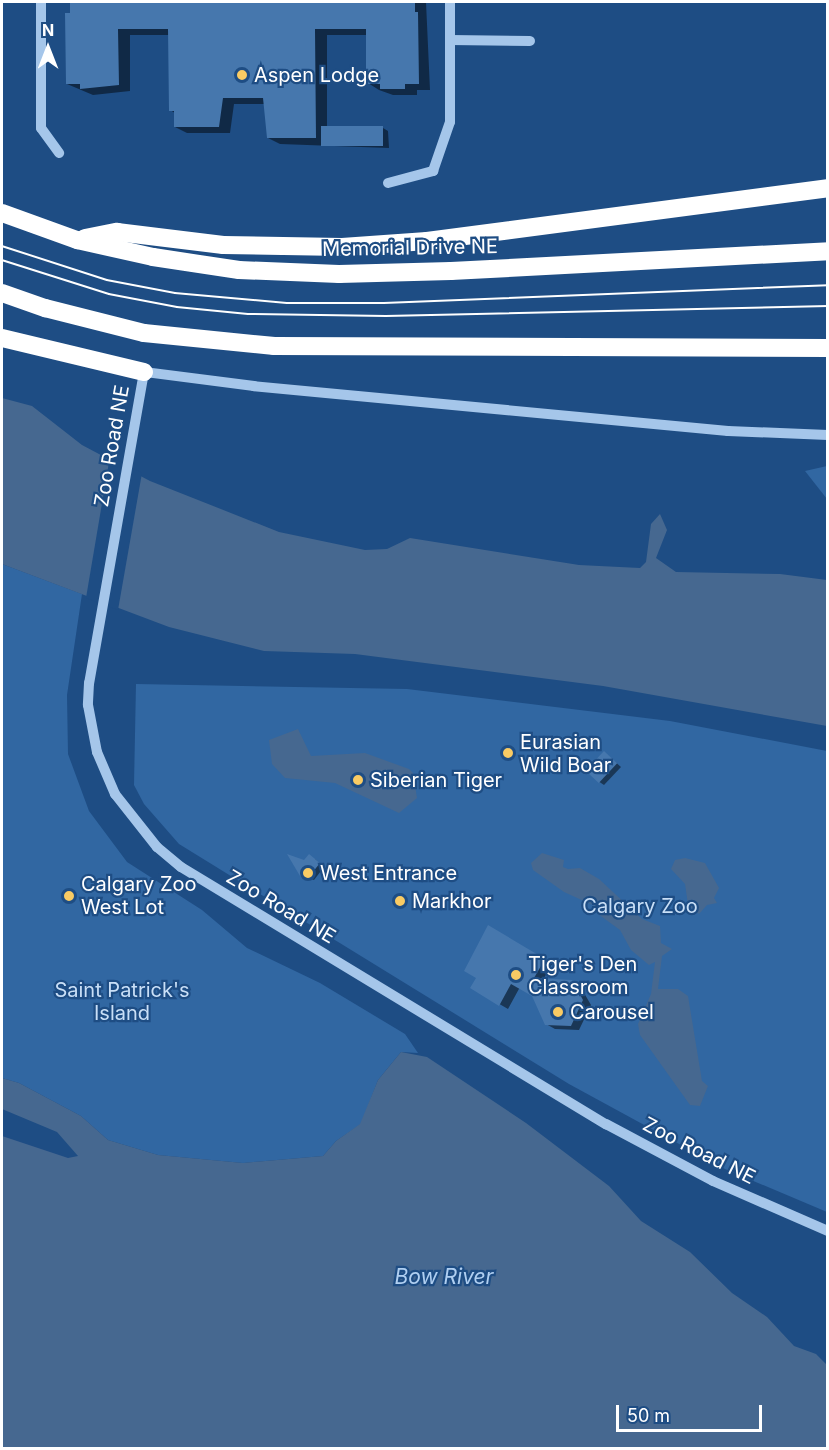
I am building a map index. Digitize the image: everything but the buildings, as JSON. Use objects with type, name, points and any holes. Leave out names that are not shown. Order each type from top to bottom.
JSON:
[{"type":"highway","points":[[77,240],[117,232],[222,245],[342,247],[427,240],[828,188]]},
{"type":"highway","name":"Memorial Drive NE","points":[[2,213],[77,240],[195,265],[339,274],[828,251]]},
{"type":"highway","points":[[2,292],[45,308],[144,333],[274,346],[828,348]]},
{"type":"highway","points":[[2,338],[144,372]]},
{"type":"street","points":[[41,2],[41,128],[59,153]]},
{"type":"street","points":[[388,183],[433,171],[450,122],[450,2]]},
{"type":"street","points":[[450,40],[530,41]]},
{"type":"street","points":[[144,372],[254,386],[728,431],[828,435]]},
{"type":"street","name":"Zoo Road NE","points":[[144,372],[98,632],[88,705],[97,752],[115,794],[157,847],[181,867],[606,1124],[713,1181],[828,1231]]},
{"type":"green space","points":[[828,466],[827,499],[805,471]]},
{"type":"green space","name":"Saint Patrick's Island","points":[[2,564],[82,594],[67,695],[68,754],[89,811],[127,862],[202,910],[247,948],[320,983],[405,1034],[418,1053],[401,1052],[378,1080],[361,1124],[336,1141],[323,1156],[243,1163],[158,1155],[108,1140],[81,1116],[19,1083],[2,1078]]},
{"type":"green space","name":"Calgary Zoo","points":[[136,684],[407,689],[670,721],[827,751],[827,1212],[725,1169],[569,1084],[179,844],[144,804],[134,785]]},
{"type":"water","points":[[2,398],[32,406],[82,445],[150,481],[279,532],[365,550],[387,549],[410,538],[579,565],[640,568],[646,562],[651,524],[660,514],[667,530],[656,558],[676,572],[780,574],[827,580],[827,726],[603,686],[355,654],[264,651],[169,627],[2,564]]},
{"type":"water","points":[[298,729],[311,756],[365,753],[409,769],[413,773],[417,798],[399,813],[335,783],[285,778],[272,764],[269,740]]},
{"type":"water","points":[[542,853],[564,860],[563,867],[580,868],[599,879],[642,919],[660,926],[661,943],[672,949],[662,956],[658,989],[678,989],[688,996],[702,1081],[708,1086],[700,1106],[690,1105],[640,1035],[638,1024],[651,994],[655,962],[649,965],[631,950],[620,930],[598,914],[597,907],[564,892],[533,870],[531,863]]},
{"type":"water","points":[[685,858],[705,863],[719,888],[714,898],[717,903],[707,905],[699,914],[688,905],[685,884],[671,869],[675,860]]},
{"type":"water","name":"Bow River","points":[[401,1052],[427,1057],[526,1123],[609,1186],[641,1221],[690,1252],[732,1293],[767,1317],[794,1346],[816,1354],[827,1365],[827,1448],[2,1448],[2,1136],[68,1158],[78,1156],[57,1132],[2,1109],[2,1078],[19,1083],[81,1116],[108,1140],[158,1155],[243,1163],[323,1156],[336,1141],[360,1124],[378,1080]]},
{"type":"pier","points":[[110,456],[142,473],[118,610],[86,598]]},
{"type":"tram line","points":[[2,246],[107,280],[175,293],[287,303],[384,303],[828,285]]},
{"type":"tram line","points":[[2,260],[109,294],[177,307],[248,314],[386,316],[828,306]]},
{"type":"place","name":"Aspen Lodge","points":[[242,75]]},
{"type":"place","name":"Eurasian Wild Boar","points":[[508,753]]},
{"type":"place","name":"Siberian Tiger","points":[[358,780]]},
{"type":"place","name":"West Entrance","points":[[308,873]]},
{"type":"place","name":"Calgary Zoo West Lot","points":[[69,896]]},
{"type":"place","name":"Markhor","points":[[400,901]]},
{"type":"place","name":"Tiger's Den Classroom","points":[[516,975]]},
{"type":"place","name":"Carousel","points":[[558,1012]]}]
